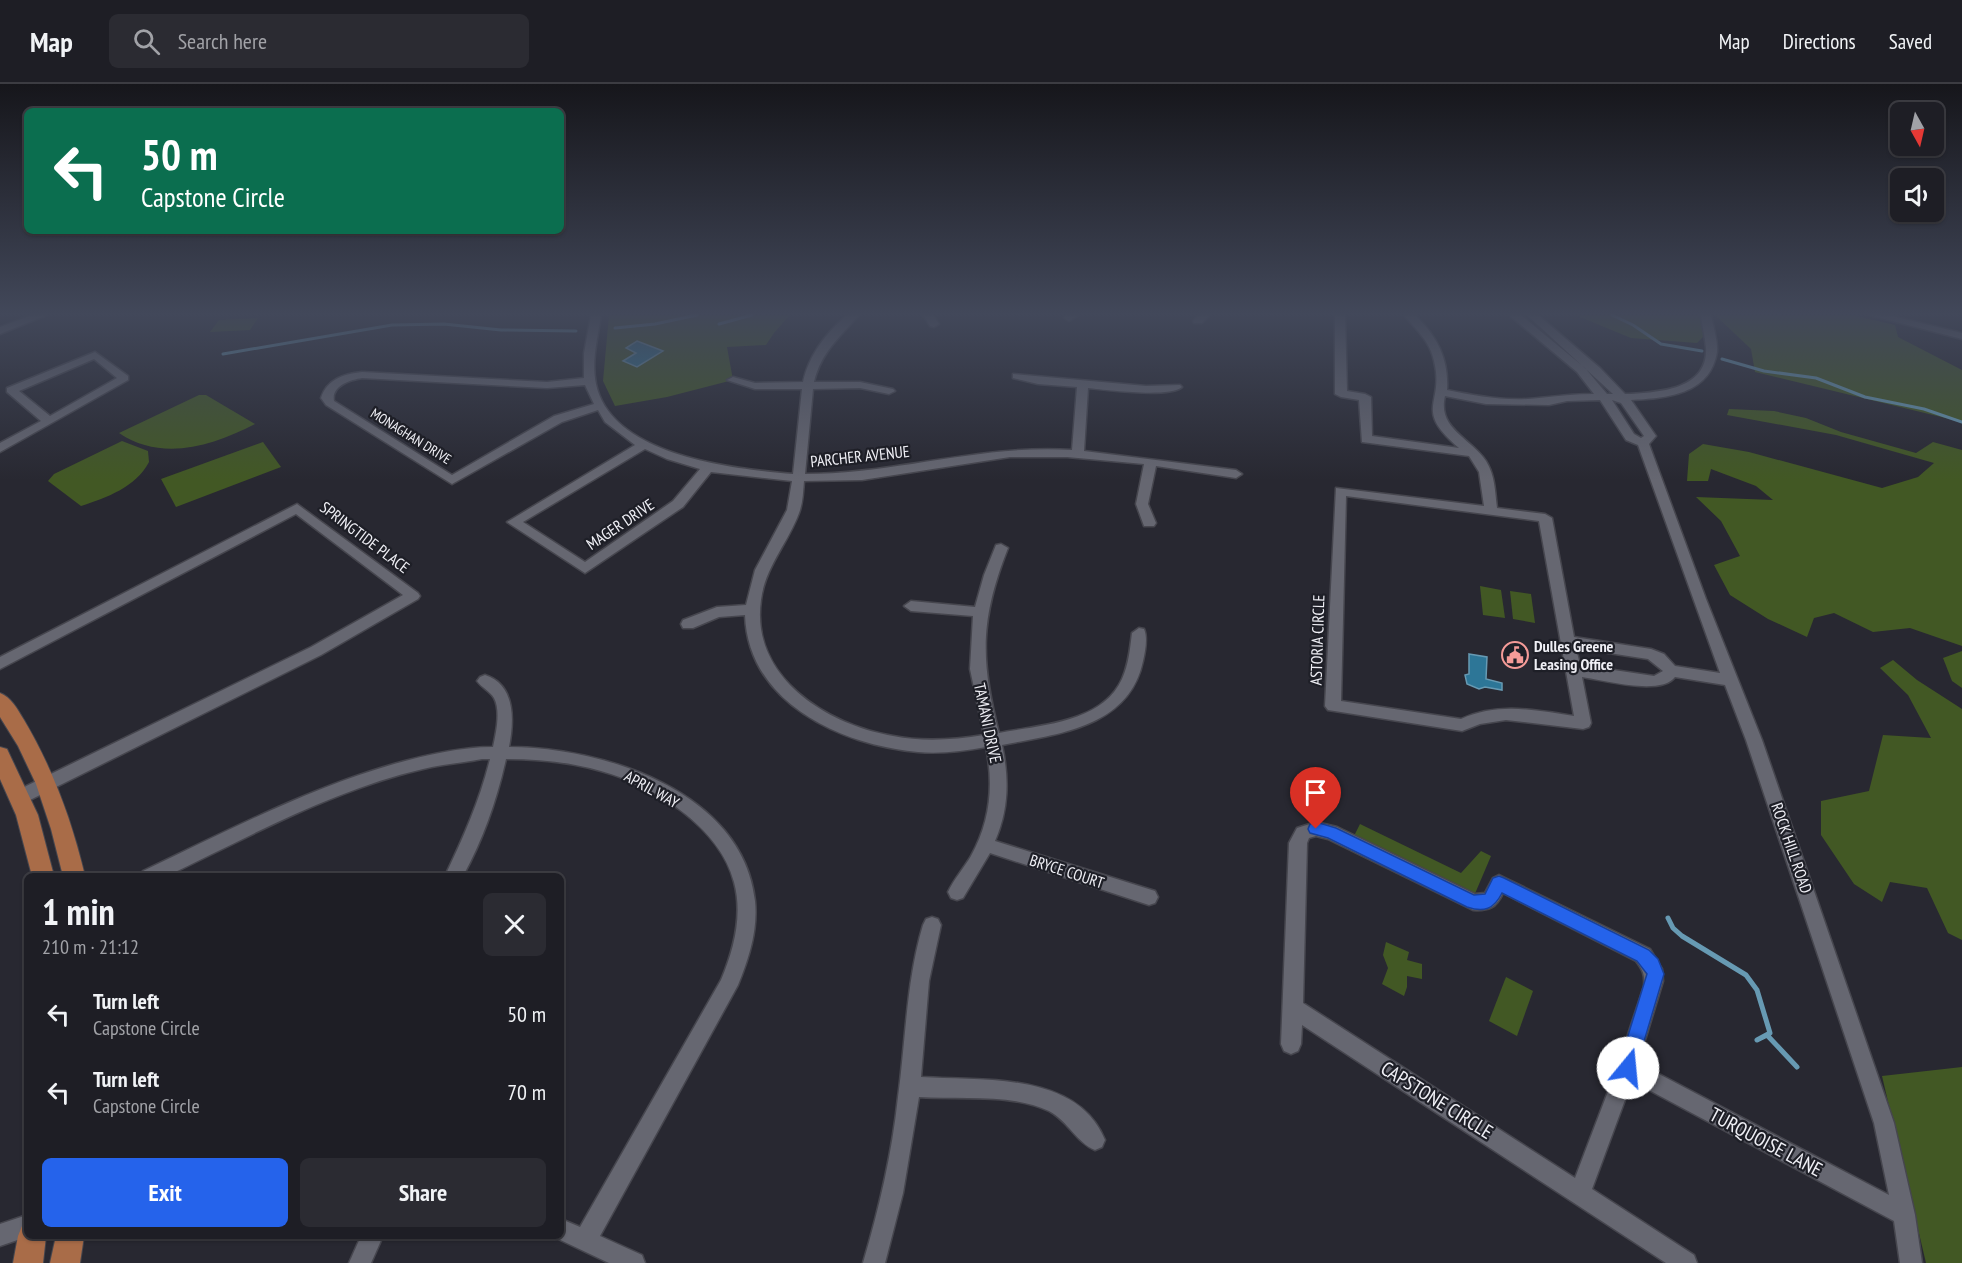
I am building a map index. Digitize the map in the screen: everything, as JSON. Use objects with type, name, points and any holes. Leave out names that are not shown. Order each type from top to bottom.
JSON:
[{"type":"main road","points":[[0,701],[37,760],[69,850],[73,873]]},
{"type":"main road","points":[[0,755],[20,797],[38,849],[42,873]]},
{"type":"main road","points":[[28,1263],[32,1239]]},
{"type":"main road","points":[[65,1263],[69,1239]]},
{"type":"street","points":[[49,421],[10,390],[59,370]]},
{"type":"street","points":[[0,448],[124,378],[114,370]]},
{"type":"street","name":"PARCHER AVENUE","points":[[590,370],[589,381],[598,406],[613,424],[643,445],[668,456],[708,467],[752,475],[797,478],[876,474],[951,460],[1009,453],[1078,453],[1236,474]]},
{"type":"street","points":[[811,370],[794,508],[760,573],[753,609],[758,646],[772,676],[801,705],[821,718],[849,731],[893,743],[948,746],[1070,726],[1097,713],[1122,692],[1130,679],[1137,653],[1139,633]]},
{"type":"street","points":[[1341,370],[1341,394],[1365,397],[1366,439],[1472,453]]},
{"type":"street","points":[[1441,370],[1438,413],[1447,431],[1481,463],[1485,473],[1491,510]]},
{"type":"street","name":"ROCK HILL ROAD","points":[[1581,370],[1605,399],[1630,437],[1643,442],[1758,750],[1884,1123],[1904,1215],[1911,1263]]},
{"type":"street","points":[[1598,370],[1625,398]]},
{"type":"street","points":[[1440,392],[1486,401],[1566,402],[1625,398],[1668,393],[1687,387],[1703,376],[1706,370]]},
{"type":"street","name":"MONAGHAN DRIVE","points":[[589,381],[547,385],[362,375],[336,383],[327,393],[327,398],[330,403],[452,480],[558,419],[598,406]]},
{"type":"street","points":[[1017,376],[1038,381],[1156,389],[1176,387]]},
{"type":"street","points":[[734,380],[755,386],[860,385],[889,391]]},
{"type":"street","points":[[1078,453],[1083,383]]},
{"type":"street","name":"ROCK HILL ROAD","points":[[1625,398],[1650,436],[1643,442]]},
{"type":"street","name":"MAGER DRIVE","points":[[643,445],[514,522],[585,567],[678,504],[708,467]]},
{"type":"street","points":[[1149,523],[1142,504],[1151,462]]},
{"type":"street","name":"ASTORIA CIRCLE","points":[[1340,490],[1545,518],[1568,641],[1583,723],[1507,713],[1477,717],[1462,725],[1333,706],[1340,490]]},
{"type":"street","name":"SPRINGTIDE PLACE","points":[[0,664],[297,508],[413,596],[316,651],[20,797]]},
{"type":"street","name":"TAMANI DRIVE","points":[[957,892],[986,845],[994,823],[999,798],[998,767],[978,678],[977,638],[980,612],[1001,548]]},
{"type":"street","points":[[911,606],[980,612]]},
{"type":"street","points":[[688,624],[717,612],[753,609]]},
{"type":"street","points":[[1568,641],[1651,654],[1659,658],[1671,671],[1730,680]]},
{"type":"street","points":[[1574,670],[1655,682],[1666,678],[1671,671]]},
{"type":"street","points":[[456,873],[470,846],[505,734],[504,703],[499,693],[485,681]]},
{"type":"street","name":"APRIL WAY","points":[[155,873],[358,781],[438,759],[501,752],[542,753],[588,760],[612,767],[656,787],[705,822],[722,838],[735,859],[746,896],[745,938],[729,985],[585,1241]]},
{"type":"street","points":[[1291,1044],[1298,843],[1304,833],[1316,829],[1331,832],[1473,902],[1485,903],[1491,899],[1499,883],[1643,955],[1656,974],[1628,1068],[1580,1193]]},
{"type":"street","name":"BRYCE COURT","points":[[986,845],[1149,897]]},
{"type":"street","points":[[874,1263],[896,1179],[910,1086],[921,966],[932,925]]},
{"type":"street","name":"CAPSTONE CIRCLE","points":[[1293,1008],[1686,1263]]},
{"type":"street","name":"TURQUOISE LANE","points":[[1628,1068],[1904,1215]]},
{"type":"street","points":[[910,1086],[1010,1092],[1040,1098],[1068,1112],[1095,1140]]},
{"type":"street","points":[[0,1235],[24,1227]]},
{"type":"street","points":[[564,1231],[634,1263]]},
{"type":"street","points":[[360,1263],[371,1239]]},
{"type":"green space","points":[[604,370],[731,370],[733,380],[667,397],[615,406],[603,381]]},
{"type":"green space","points":[[1755,370],[1962,370],[1962,422],[1755,372]]},
{"type":"green space","points":[[199,395],[206,395],[255,424],[222,439],[187,448],[152,447],[135,442],[119,433]]},
{"type":"green space","points":[[1729,409],[1774,411],[1806,418],[1841,432],[1916,453],[1933,442],[1962,450],[1962,646],[1910,628],[1873,632],[1834,613],[1814,618],[1807,637],[1768,619],[1730,595],[1714,565],[1740,556],[1721,521],[1696,497],[1773,500],[1756,486],[1711,469],[1708,481],[1687,481],[1689,454],[1703,444],[1749,452],[1882,488],[1918,477],[1934,463],[1836,435],[1727,415]]},
{"type":"green space","points":[[122,441],[148,451],[149,462],[136,478],[119,490],[81,506],[48,481],[54,474]]},
{"type":"green space","points":[[263,442],[281,467],[176,507],[161,479]]},
{"type":"green space","points":[[1480,586],[1501,590],[1505,618],[1483,615]]},
{"type":"green space","points":[[1510,591],[1531,594],[1535,623],[1513,619]]},
{"type":"green space","points":[[1962,651],[1962,688],[1952,681],[1943,658]]},
{"type":"green space","points":[[1893,660],[1917,680],[1962,709],[1962,940],[1948,933],[1927,888],[1890,882],[1882,902],[1854,884],[1821,835],[1821,801],[1869,791],[1883,735],[1931,738],[1908,695],[1880,668]]},
{"type":"green space","points":[[1360,824],[1461,873],[1481,851],[1491,856],[1474,896],[1354,836]]},
{"type":"green space","points":[[1386,942],[1409,952],[1407,960],[1422,964],[1422,979],[1407,976],[1404,996],[1382,984],[1388,968],[1383,955]]},
{"type":"green space","points":[[1506,977],[1533,991],[1517,1036],[1489,1021]]},
{"type":"green space","points":[[1962,1067],[1962,1263],[1926,1263],[1882,1076]]},
{"type":"water","points":[[1469,654],[1487,657],[1486,679],[1502,683],[1502,690],[1485,687],[1479,689],[1467,684],[1465,675],[1469,674]]},
{"type":"waterway","points":[[1761,370],[1816,378],[1865,397],[1924,409],[1962,422]]},
{"type":"waterway","points":[[1668,918],[1673,928],[1682,936],[1746,975],[1757,990],[1770,1033],[1757,1040],[1767,1035],[1797,1067]]},
{"type":"place","name":"Dulles Greene Leasing Office","points":[[1515,655]]},
{"type":"route","points":[[1316,829],[1331,832],[1473,902],[1485,903],[1491,899],[1499,883],[1643,955],[1656,974],[1628,1068]]}]
